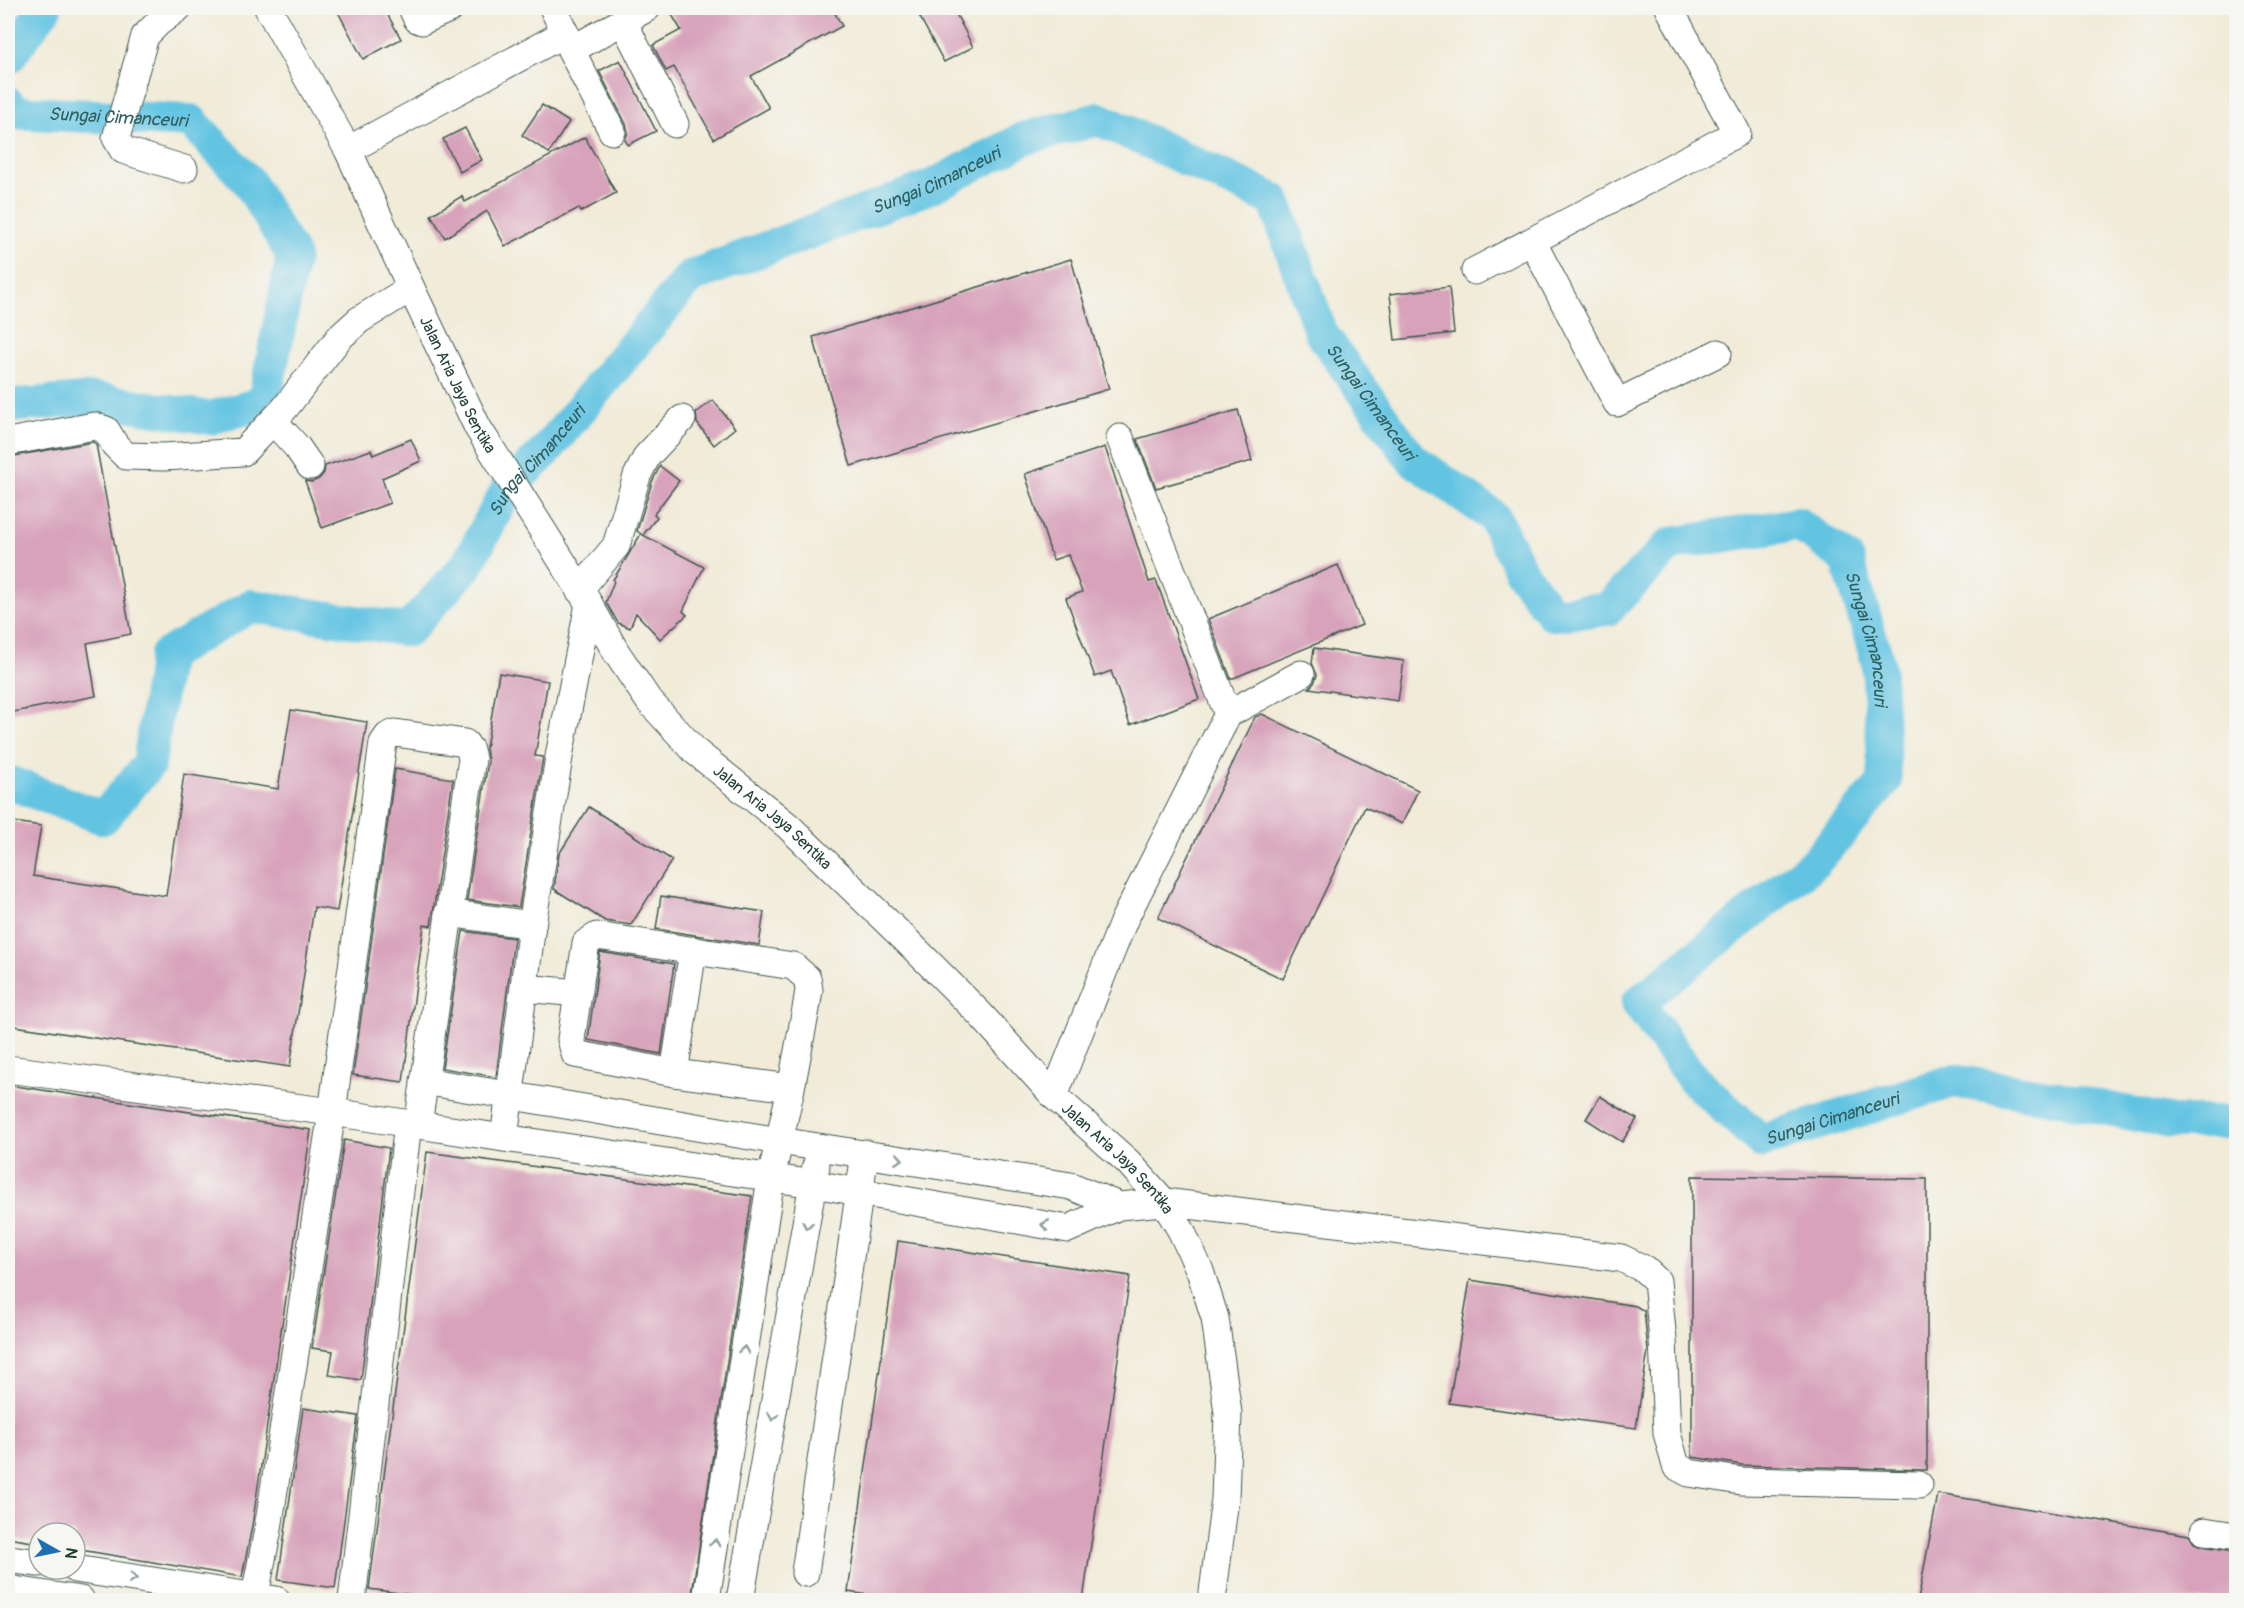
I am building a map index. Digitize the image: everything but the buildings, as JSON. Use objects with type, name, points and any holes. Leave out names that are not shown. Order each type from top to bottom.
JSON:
[{"type":"street","points":[[178,8],[145,36],[116,138],[123,150],[183,169]]},
{"type":"street","name":"Jalan Aria Jaya Sentika","points":[[268,8],[348,150],[478,428],[537,520],[616,652],[649,701],[696,752],[806,843],[932,965],[1054,1096],[1128,1162],[1164,1202],[1181,1230],[1200,1271],[1215,1317],[1228,1413],[1225,1499],[1212,1600]]},
{"type":"street","points":[[412,8],[417,19],[422,21],[452,8]]},
{"type":"street","points":[[553,8],[612,131]]},
{"type":"street","points":[[348,150],[568,41],[623,21],[647,8]]},
{"type":"street","points":[[1475,271],[1737,133],[1668,8]]},
{"type":"street","points":[[623,21],[675,124]]},
{"type":"street","points":[[1532,241],[1617,403],[1718,353]]},
{"type":"street","points":[[8,442],[94,426],[106,430],[115,445],[126,456],[143,458],[236,453],[248,449],[339,338],[359,320],[411,288]]},
{"type":"street","points":[[504,1138],[532,925],[584,597],[616,546],[637,476],[647,456],[682,419]]},
{"type":"street","points":[[273,421],[297,447],[310,466]]},
{"type":"street","points":[[1120,438],[1228,714]]},
{"type":"street","points":[[1054,1096],[1124,920],[1228,714],[1300,674]]},
{"type":"street","points":[[87,1571],[262,1599],[268,1528],[332,1112],[383,742],[388,736],[395,734],[465,743],[472,759],[424,1081],[413,1124],[352,1600]]},
{"type":"street","points":[[448,914],[532,925]]},
{"type":"street","points":[[706,1600],[771,1178],[791,1088],[808,990],[807,978],[793,966],[693,950],[597,936],[586,943],[572,1040],[575,1054],[674,1073],[791,1088]]},
{"type":"street","points":[[674,1073],[693,950]]},
{"type":"street","points":[[524,988],[578,993]]},
{"type":"street","points":[[8,1069],[332,1112],[814,1184],[859,1194],[1068,1229],[1119,1206],[1164,1202],[1621,1258],[1644,1269],[1657,1281],[1663,1340],[1667,1433],[1676,1466],[1689,1473],[1741,1481],[1919,1485]]},
{"type":"street","points":[[424,1081],[779,1141],[1071,1186],[1119,1206]]},
{"type":"street","points":[[740,1600],[819,1147]]},
{"type":"street","points":[[805,1573],[865,1153]]},
{"type":"street","points":[[2204,1531],[2236,1536]]},
{"type":"street","points":[[8,1559],[27,1561]]},
{"type":"street","points":[[8,1589],[81,1600]]},
{"type":"waterway","name":"Sungai Cimanceuri","points":[[8,58],[45,8]]},
{"type":"waterway","name":"Sungai Cimanceuri","points":[[8,103],[12,112],[191,121],[248,181],[293,256],[264,403],[210,418],[94,399],[8,406]]},
{"type":"waterway","name":"Sungai Cimanceuri","points":[[8,782],[103,818],[149,764],[166,655],[251,606],[408,630],[467,565],[508,488],[544,453],[690,277],[930,187],[1026,138],[1099,119],[1274,200],[1321,333],[1412,459],[1494,517],[1521,572],[1552,614],[1607,609],[1671,544],[1798,524],[1847,559],[1878,662],[1885,781],[1815,862],[1638,1003],[1694,1080],[1761,1141],[1953,1081],[2048,1096],[2171,1122],[2236,1122]]}]
